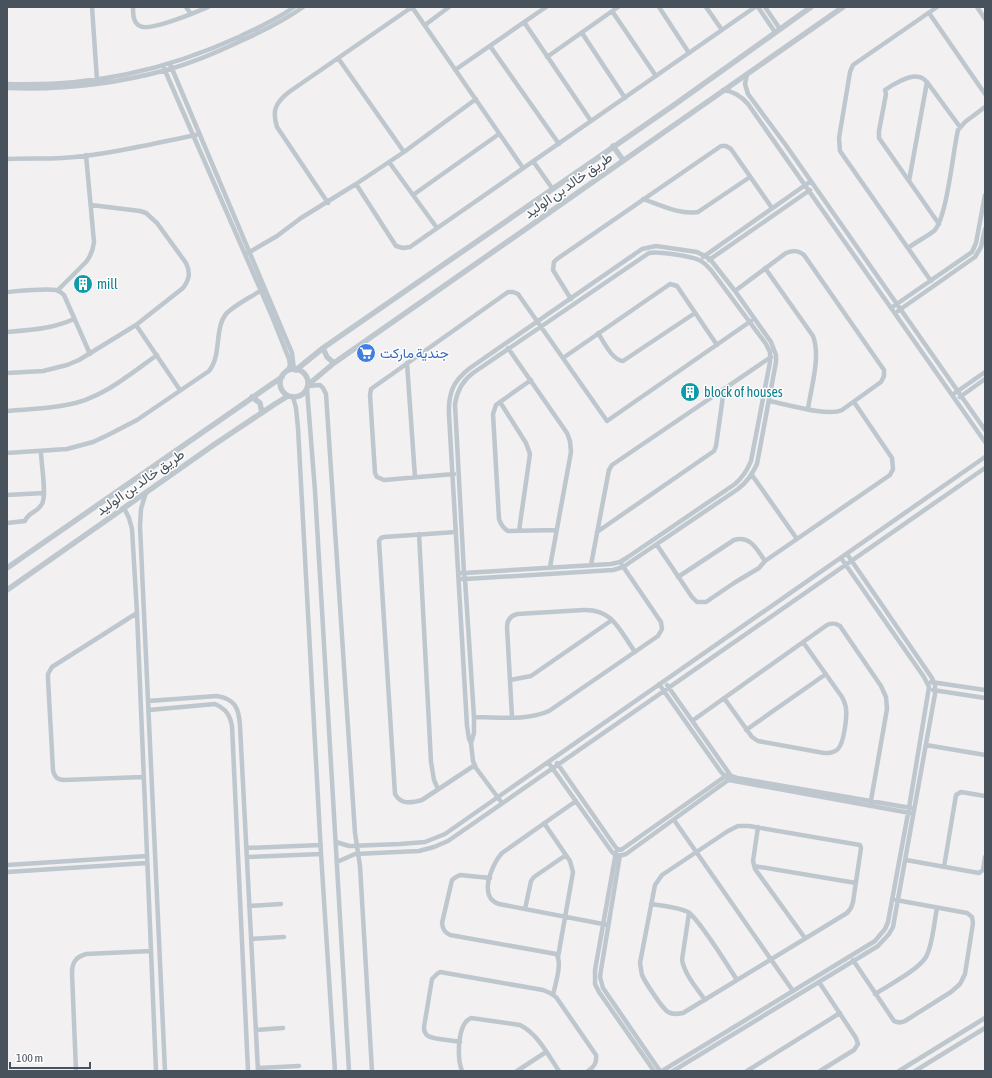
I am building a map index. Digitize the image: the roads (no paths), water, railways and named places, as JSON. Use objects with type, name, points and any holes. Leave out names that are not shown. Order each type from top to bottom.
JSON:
[{"type":"street","points":[[92,7],[97,80]]},
{"type":"street","points":[[133,7],[136,24],[145,28],[191,14],[208,7]]},
{"type":"street","points":[[186,7],[191,14]]},
{"type":"street","points":[[283,7],[288,15]]},
{"type":"street","points":[[288,15],[294,7]]},
{"type":"street","points":[[7,88],[75,86],[117,81],[171,66],[232,45],[303,7]]},
{"type":"street","points":[[328,202],[277,127],[274,117],[276,107],[281,98],[412,7],[523,168]]},
{"type":"street","points":[[425,24],[449,7]]},
{"type":"street","points":[[455,70],[546,7]]},
{"type":"street","points":[[548,57],[618,7]]},
{"type":"street","points":[[659,7],[689,53]]},
{"type":"street","points":[[706,7],[722,30]]},
{"type":"street","points":[[356,184],[396,246],[400,248],[410,247],[756,7],[778,31]]},
{"type":"street","points":[[765,7],[778,31]]},
{"type":"street","name":"طريق خالد بن الوليد","points":[[293,370],[811,7]]},
{"type":"street","name":"طريق خالد بن الوليد","points":[[308,386],[334,362],[843,7]]},
{"type":"street","points":[[931,281],[840,151],[839,138],[850,72],[853,65],[937,7]]},
{"type":"street","points":[[977,7],[985,19]]},
{"type":"street","points":[[612,11],[656,76]]},
{"type":"street","points":[[928,13],[985,94]]},
{"type":"street","points":[[524,22],[591,121]]},
{"type":"street","points":[[582,33],[625,98]]},
{"type":"street","points":[[490,46],[558,144]]},
{"type":"street","points":[[338,58],[404,152]]},
{"type":"street","points":[[171,66],[200,134],[247,253],[260,291],[271,314],[293,370]]},
{"type":"street","points":[[7,84],[47,84],[97,80],[164,68]]},
{"type":"street","points":[[164,68],[292,353],[293,370]]},
{"type":"street","points":[[747,74],[745,84],[750,98],[815,186],[985,430]]},
{"type":"street","points":[[939,224],[879,138],[886,94],[885,90],[892,85],[914,76],[921,78],[927,82],[960,127]]},
{"type":"street","points":[[909,181],[927,82]]},
{"type":"street","points":[[723,90],[736,93],[745,100],[985,442]]},
{"type":"street","points":[[247,253],[277,236],[300,218],[328,202],[404,152],[476,99]]},
{"type":"street","points":[[908,248],[934,231],[939,224],[944,209],[957,135],[960,127],[985,107]]},
{"type":"street","points":[[7,159],[62,158],[118,151],[200,134]]},
{"type":"street","points":[[413,195],[499,134]]},
{"type":"street","points":[[613,146],[624,160]]},
{"type":"street","points":[[572,299],[553,270],[554,262],[721,146],[729,147],[772,208]]},
{"type":"street","points":[[58,290],[86,262],[92,253],[94,242],[86,155]]},
{"type":"street","points":[[533,161],[552,188]]},
{"type":"street","points":[[389,162],[437,228]]},
{"type":"street","points":[[643,199],[680,211],[693,213],[698,212],[750,177]]},
{"type":"street","points":[[700,260],[811,181]]},
{"type":"street","points":[[704,263],[815,186]]},
{"type":"street","points":[[893,311],[897,304],[974,249],[985,195]]},
{"type":"street","points":[[7,373],[43,371],[79,360],[136,325],[183,288],[188,281],[188,269],[158,222],[146,213],[140,211],[91,205]]},
{"type":"street","points":[[893,311],[900,309],[983,251],[985,229]]},
{"type":"street","points":[[459,579],[465,579],[606,570],[623,567],[657,546],[746,483],[752,475],[762,439],[776,355],[771,342],[710,259],[697,252],[656,246],[647,247],[560,306],[540,324],[467,378],[460,387],[456,396],[455,404],[464,573],[465,579],[474,717],[474,733],[471,743]]},
{"type":"street","points":[[974,249],[983,251]]},
{"type":"street","points":[[734,291],[789,251],[797,251],[804,255],[884,370],[884,376],[881,382],[854,402],[837,412],[826,412],[769,401]]},
{"type":"street","points":[[459,573],[611,564],[620,562],[741,479],[749,467],[771,357],[766,344],[711,270],[704,263],[700,260],[658,252],[649,253],[564,310],[470,368],[461,375],[450,393],[448,404],[467,726],[475,765],[502,803]]},
{"type":"street","points":[[765,268],[815,341],[817,355],[808,409]]},
{"type":"street","points":[[563,358],[670,284],[677,286],[717,345]]},
{"type":"street","points":[[7,292],[58,290],[64,295],[90,354]]},
{"type":"street","points":[[7,454],[40,452],[93,442],[108,436],[137,420],[210,371],[215,360],[221,324],[225,316],[260,291]]},
{"type":"street","points":[[459,474],[384,480],[377,477],[375,473],[370,395],[371,389],[508,292],[518,294],[607,421],[754,319]]},
{"type":"street","points":[[560,306],[564,310]]},
{"type":"street","points":[[598,334],[615,358],[622,361],[695,313]]},
{"type":"street","points":[[7,332],[45,329],[65,324],[74,319]]},
{"type":"street","points":[[136,325],[180,390]]},
{"type":"street","points":[[323,348],[327,357],[334,362]]},
{"type":"street","points":[[508,348],[566,433],[571,446],[550,567]]},
{"type":"street","points":[[7,411],[66,405],[87,399],[108,389],[157,355]]},
{"type":"street","points":[[591,565],[609,470],[612,465],[771,357]]},
{"type":"street","points":[[407,363],[415,477]]},
{"type":"street","points":[[335,1071],[321,854],[298,428],[296,408],[290,397],[282,390],[280,381],[282,377],[293,370],[304,372],[308,380],[349,1071]]},
{"type":"street","points":[[952,395],[985,372]]},
{"type":"street","name":"طريق خالد بن الوليد","points":[[7,568],[282,377]]},
{"type":"street","points":[[955,400],[985,379]]},
{"type":"street","points":[[530,380],[496,405],[493,414],[500,524],[503,529],[508,531],[557,530]]},
{"type":"street","points":[[308,386],[320,385],[326,394],[356,847],[360,866],[372,1071]]},
{"type":"street","points":[[290,397],[301,396],[308,386]]},
{"type":"street","points":[[597,532],[714,451],[724,389]]},
{"type":"street","points":[[252,397],[260,403],[262,413]]},
{"type":"street","name":"طريق خالد بن الوليد","points":[[7,590],[146,492],[262,413],[290,397]]},
{"type":"street","points":[[500,402],[526,443],[530,454],[518,531]]},
{"type":"street","points":[[657,546],[695,600],[703,603],[759,568],[765,561],[890,475],[894,465],[892,458],[854,402]]},
{"type":"street","points":[[756,438],[762,439]]},
{"type":"street","points":[[7,522],[25,521],[28,515],[39,508],[44,499],[40,452]]},
{"type":"street","points":[[336,842],[356,847],[400,844],[425,842],[436,839],[445,834],[985,457]]},
{"type":"street","points":[[972,466],[977,473]]},
{"type":"street","points":[[337,862],[357,854],[419,851],[439,846],[448,841],[985,468]]},
{"type":"street","points":[[752,475],[797,539]]},
{"type":"street","points":[[146,492],[141,509],[142,553],[165,1071]]},
{"type":"street","points":[[7,495],[44,493]]},
{"type":"street","points":[[124,508],[132,528],[137,613],[156,1071]]},
{"type":"street","points":[[456,532],[384,537],[379,541],[394,789],[397,797],[404,802],[422,800],[475,765]]},
{"type":"street","points":[[419,534],[431,762],[434,780],[438,789]]},
{"type":"street","points":[[678,577],[738,538],[743,538],[750,541],[765,561]]},
{"type":"street","points":[[133,553],[142,553]]},
{"type":"street","points":[[674,1071],[878,946],[893,927],[899,901],[926,745],[935,691],[934,682],[847,554]]},
{"type":"street","points":[[605,924],[601,970],[601,982],[603,988],[661,1071],[875,941],[880,936],[888,922],[930,690],[927,681],[841,558]]},
{"type":"street","points":[[474,717],[538,716],[549,712],[661,633],[662,625],[620,562]]},
{"type":"street","points":[[512,717],[507,624],[512,616],[517,614],[593,610],[600,611],[612,620],[635,652]]},
{"type":"street","points":[[137,613],[52,667],[48,674],[48,679],[53,770],[56,778],[64,780],[143,777]]},
{"type":"street","points":[[759,615],[763,622]]},
{"type":"street","points":[[510,680],[531,676],[612,620]]},
{"type":"street","points":[[690,727],[693,722],[724,698],[831,623],[836,623],[840,626],[884,692],[887,709],[870,804]]},
{"type":"street","points":[[724,698],[746,730],[758,741],[824,753],[830,753],[840,748],[846,711],[842,697],[803,642]]},
{"type":"street","points":[[746,730],[826,674]]},
{"type":"street","points":[[664,681],[693,722],[726,775]]},
{"type":"street","points":[[927,681],[985,690]]},
{"type":"street","points":[[659,684],[726,775],[731,778],[914,812]]},
{"type":"street","points":[[930,690],[985,698]]},
{"type":"street","points":[[148,701],[216,696],[224,697],[231,701],[236,707],[239,716],[258,1070],[298,1066]]},
{"type":"street","points":[[149,710],[215,704],[222,707],[231,718],[248,1071]]},
{"type":"street","points":[[629,706],[633,712]]},
{"type":"street","points":[[926,745],[985,755]]},
{"type":"street","points":[[553,758],[619,849],[595,970],[595,984],[654,1071]]},
{"type":"street","points":[[548,762],[618,856]]},
{"type":"street","points":[[619,849],[726,775]]},
{"type":"street","points":[[618,856],[626,854],[731,778]]},
{"type":"street","points":[[235,786],[243,785]]},
{"type":"street","points":[[944,867],[956,795],[961,792],[985,796]]},
{"type":"street","points":[[576,801],[502,853],[494,863],[487,893],[494,902],[605,924]]},
{"type":"street","points":[[674,820],[793,991]]},
{"type":"street","points":[[544,823],[570,860],[573,872],[558,957],[560,963],[553,995]]},
{"type":"street","points":[[744,825],[758,827],[854,843],[860,846],[861,848],[856,883],[851,908],[847,913],[683,1013],[673,1014],[668,1012],[643,976],[640,963],[655,885],[658,880],[696,852],[733,828],[744,825]]},
{"type":"street","points":[[758,827],[754,866],[805,938]]},
{"type":"street","points":[[400,844],[400,852]]},
{"type":"street","points":[[246,848],[321,845]]},
{"type":"street","points":[[247,857],[321,854]]},
{"type":"street","points":[[525,909],[531,881],[534,877],[566,855]]},
{"type":"street","points":[[7,864],[147,856]]},
{"type":"street","points":[[906,860],[979,873],[983,870],[985,857]]},
{"type":"street","points":[[7,872],[147,863]]},
{"type":"street","points":[[754,866],[856,883]]},
{"type":"street","points":[[490,878],[460,875],[452,880],[442,923],[442,928],[445,932],[455,936],[553,953],[558,957]]},
{"type":"street","points":[[850,956],[894,1021],[902,1023],[951,992],[960,984],[965,974],[974,920],[972,917],[967,913],[892,899]]},
{"type":"street","points":[[249,906],[281,904]]},
{"type":"street","points":[[651,904],[683,910],[689,913],[737,980]]},
{"type":"street","points":[[875,994],[921,963],[926,956],[929,948],[936,908]]},
{"type":"street","points":[[689,913],[682,960],[683,967],[704,1000]]},
{"type":"street","points":[[241,921],[250,920]]},
{"type":"street","points":[[251,939],[284,937]]},
{"type":"street","points":[[76,1071],[72,973],[74,960],[79,956],[86,954],[151,951]]},
{"type":"street","points":[[460,1042],[428,1036],[425,1032],[424,1027],[432,979],[437,974],[444,972],[543,990],[553,995],[596,1055],[596,1064],[588,1071]]},
{"type":"street","points":[[819,982],[856,1038],[858,1044],[854,1050],[820,1071]]},
{"type":"street","points":[[747,1071],[840,1013]]},
{"type":"street","points":[[462,1071],[458,1057],[460,1042],[465,1023],[471,1018],[520,1025],[526,1028],[537,1038],[558,1071]]},
{"type":"street","points":[[899,1071],[985,1018]]},
{"type":"street","points":[[256,1030],[283,1028]]},
{"type":"street","points":[[912,1063],[916,1070],[984,1030]]},
{"type":"street","points":[[516,1071],[546,1052]]},
{"type":"place","name":"mill","points":[[83,284]]},
{"type":"place","name":"جندية ماركت","points":[[366,353]]},
{"type":"place","name":"block of houses","points":[[690,392]]}]
